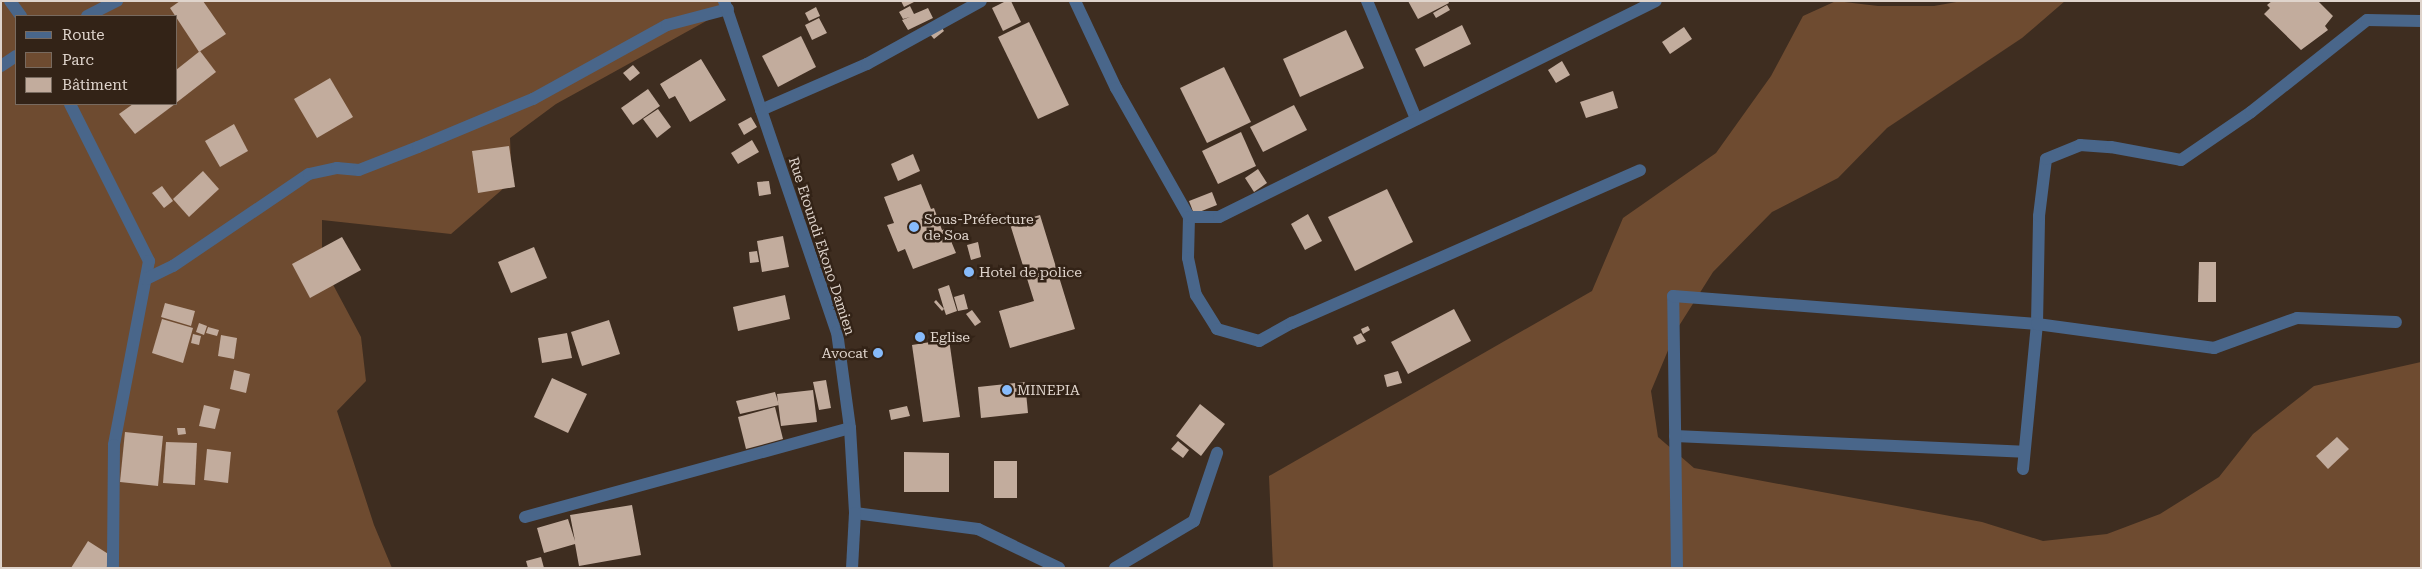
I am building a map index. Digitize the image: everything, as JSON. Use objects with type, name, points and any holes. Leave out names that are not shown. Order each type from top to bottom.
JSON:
[{"type":"street","points":[[10,1],[20,15]]},
{"type":"street","points":[[89,15],[117,1]]},
{"type":"street","points":[[761,110],[866,64],[981,1]]},
{"type":"street","points":[[1075,1],[1116,88],[1189,217],[1188,258],[1196,295],[1218,329],[1259,341],[1301,319],[1640,170]]},
{"type":"street","points":[[1367,1],[1416,119]]},
{"type":"street","points":[[1189,217],[1219,217],[1656,1]]},
{"type":"street","points":[[146,280],[173,266],[309,174],[338,168],[359,170],[418,147],[533,100],[666,25],[726,5]]},
{"type":"street","name":"Rue Etoundi Ekono Damien","points":[[726,5],[837,332],[850,428],[855,513],[852,568]]},
{"type":"street","points":[[2023,469],[2037,324],[2039,216],[2046,159],[2080,145],[2111,147],[2181,160],[2251,112],[2367,20],[2421,21]]},
{"type":"street","points":[[1,66],[15,57]]},
{"type":"street","points":[[71,105],[149,261],[114,445],[113,568]]},
{"type":"street","points":[[1677,568],[1672,296],[2037,324],[2214,348],[2297,318],[2396,322]]},
{"type":"street","points":[[525,517],[850,428]]},
{"type":"street","points":[[1675,436],[2024,452]]},
{"type":"street","points":[[1115,568],[1194,521],[1217,453]]},
{"type":"street","points":[[855,513],[978,529],[1060,568]]},
{"type":"green space","points":[[1,1],[724,1],[728,9],[556,104],[510,138],[512,181],[451,234],[322,220],[322,264],[361,337],[366,381],[337,411],[374,525],[392,568],[1,568]]},
{"type":"green space","points":[[1836,1],[1878,6],[1934,6],[1962,1],[2065,1],[2022,38],[1887,128],[1838,178],[1772,212],[1713,272],[1677,329],[1651,391],[1658,437],[1694,468],[1982,522],[2043,541],[2107,534],[2160,514],[2219,477],[2253,434],[2314,386],[2421,362],[2421,568],[1273,568],[1269,476],[1592,291],[1623,218],[1716,153],[1771,76],[1803,16]]},
{"type":"building","points":[[180,1],[203,1],[226,34],[199,52],[178,20],[178,15],[175,15],[170,8]]},
{"type":"building","points":[[901,1],[916,1],[904,7]]},
{"type":"building","points":[[1006,1],[1011,1],[1021,22],[1003,31],[992,8]]},
{"type":"building","points":[[1408,1],[1448,1],[1449,3],[1418,19]]},
{"type":"building","points":[[2272,1],[2318,1],[2333,16],[2325,26],[2328,30],[2301,50],[2264,14],[2270,8],[2267,5]]},
{"type":"building","points":[[1447,5],[1450,10],[1436,18],[1433,13]]},
{"type":"building","points":[[910,6],[914,14],[928,8],[933,18],[908,30],[902,20],[910,17],[903,19],[899,12]]},
{"type":"building","points":[[816,7],[820,16],[809,21],[805,13]]},
{"type":"building","points":[[819,18],[827,33],[812,40],[805,25]]},
{"type":"building","points":[[1029,22],[1069,105],[1038,119],[998,37]]},
{"type":"building","points":[[940,25],[944,31],[934,39],[929,33]]},
{"type":"building","points":[[1462,25],[1471,44],[1424,67],[1415,49]]},
{"type":"building","points":[[1684,27],[1692,39],[1670,54],[1662,42]]},
{"type":"building","points":[[1346,30],[1364,68],[1300,97],[1283,59]]},
{"type":"building","points":[[801,36],[816,67],[778,87],[762,56]]},
{"type":"building","points":[[200,51],[216,72],[178,101],[178,68]]},
{"type":"building","points":[[701,59],[726,100],[690,122],[675,96],[669,99],[660,84]]},
{"type":"building","points":[[1562,61],[1570,75],[1556,83],[1548,70]]},
{"type":"building","points":[[633,65],[640,73],[630,81],[623,73]]},
{"type":"building","points":[[1224,67],[1251,122],[1207,143],[1180,88]]},
{"type":"building","points":[[330,78],[353,117],[317,138],[294,99]]},
{"type":"building","points":[[648,89],[660,106],[633,125],[621,108]]},
{"type":"building","points":[[1613,91],[1618,108],[1586,118],[1580,102]]},
{"type":"building","points":[[132,105],[174,105],[135,134],[119,114]]},
{"type":"building","points":[[1294,105],[1307,130],[1263,152],[1250,127]]},
{"type":"building","points":[[658,109],[671,127],[657,138],[643,119]]},
{"type":"building","points":[[751,117],[757,127],[744,135],[738,124]]},
{"type":"building","points":[[234,124],[248,151],[220,167],[205,141]]},
{"type":"building","points":[[1241,132],[1256,166],[1218,184],[1202,151]]},
{"type":"building","points":[[752,140],[759,152],[738,164],[731,153]]},
{"type":"building","points":[[509,146],[515,187],[478,193],[472,151]]},
{"type":"building","points":[[913,154],[920,171],[898,181],[891,164]]},
{"type":"building","points":[[1258,169],[1267,183],[1254,192],[1245,178]]},
{"type":"building","points":[[203,171],[219,189],[189,217],[173,199]]},
{"type":"building","points":[[769,181],[771,194],[759,196],[757,182]]},
{"type":"building","name":"Sous-Préfecture de Soa","points":[[921,184],[931,209],[934,208],[942,230],[946,229],[956,253],[913,269],[905,249],[898,252],[887,225],[894,223],[884,197]]},
{"type":"building","points":[[162,186],[173,201],[164,208],[152,193]]},
{"type":"building","points":[[1387,189],[1413,242],[1355,271],[1328,217]]},
{"type":"building","points":[[1212,192],[1217,205],[1194,214],[1189,201]]},
{"type":"building","points":[[1308,214],[1322,241],[1305,250],[1291,224]]},
{"type":"building","points":[[1040,215],[1075,329],[1010,348],[999,311],[1034,301],[1010,224]]},
{"type":"building","points":[[783,236],[789,267],[762,272],[757,241]]},
{"type":"building","points":[[342,237],[361,270],[310,298],[292,264]]},
{"type":"building","points":[[978,242],[981,257],[971,260],[967,245]]},
{"type":"building","points":[[534,247],[547,278],[511,293],[498,262]]},
{"type":"building","points":[[757,251],[759,262],[750,263],[749,252]]},
{"type":"building","points":[[2199,262],[2216,262],[2216,302],[2198,302]]},
{"type":"building","points":[[949,285],[957,311],[946,315],[938,289]]},
{"type":"building","points":[[964,294],[968,309],[958,311],[954,297]]},
{"type":"building","points":[[785,295],[790,319],[738,331],[733,307]]},
{"type":"building","points":[[936,300],[944,309],[942,311],[934,302]]},
{"type":"building","points":[[165,303],[195,311],[191,326],[161,317]]},
{"type":"building","points":[[1454,309],[1471,341],[1408,374],[1391,342]]},
{"type":"building","points":[[972,310],[981,322],[975,326],[966,314]]},
{"type":"building","points":[[162,319],[193,328],[183,363],[152,353]]},
{"type":"building","points":[[609,320],[620,354],[582,366],[571,332]]},
{"type":"building","points":[[199,323],[207,326],[204,335],[196,332]]},
{"type":"building","points":[[1368,326],[1370,330],[1363,334],[1361,329]]},
{"type":"building","points":[[208,327],[219,330],[217,336],[206,333]]},
{"type":"building","points":[[567,333],[572,358],[542,363],[538,338]]},
{"type":"building","points":[[1361,333],[1366,341],[1357,345],[1353,337]]},
{"type":"building","points":[[193,334],[201,336],[199,345],[191,343]]},
{"type":"building","points":[[221,335],[237,338],[234,359],[218,356]]},
{"type":"building","points":[[949,339],[960,417],[923,422],[912,345]]},
{"type":"building","points":[[234,370],[250,374],[246,393],[230,389]]},
{"type":"building","points":[[1398,371],[1402,383],[1387,387],[1384,375]]},
{"type":"building","points":[[552,378],[587,394],[568,433],[534,417]]},
{"type":"building","points":[[826,380],[831,408],[819,410],[813,382]]},
{"type":"building","points":[[1025,382],[1028,413],[981,418],[978,387]]},
{"type":"building","points":[[813,390],[817,422],[781,426],[777,394]]},
{"type":"building","points":[[775,392],[779,405],[740,414],[736,401]]},
{"type":"building","points":[[1200,404],[1225,424],[1201,456],[1176,436]]},
{"type":"building","points":[[204,405],[220,409],[215,429],[199,426]]},
{"type":"building","points":[[907,406],[910,416],[891,420],[889,410]]},
{"type":"building","points":[[775,407],[783,439],[746,449],[738,417]]},
{"type":"building","points":[[177,428],[185,428],[186,434],[178,435]]},
{"type":"building","points":[[125,432],[163,436],[158,486],[120,482]]},
{"type":"building","points":[[2337,437],[2349,449],[2328,469],[2316,456]]},
{"type":"building","points":[[1178,441],[1189,450],[1183,458],[1171,449]]},
{"type":"building","points":[[166,442],[197,443],[195,485],[163,483]]},
{"type":"building","points":[[207,449],[231,452],[228,483],[204,480]]},
{"type":"building","points":[[904,452],[949,453],[949,492],[904,492]]},
{"type":"building","points":[[994,461],[1017,461],[1017,498],[994,498]]},
{"type":"building","points":[[632,505],[641,555],[579,566],[575,544],[544,553],[537,528],[568,519],[575,541],[570,515]]},
{"type":"building","points":[[88,541],[113,557],[106,568],[71,568]]},
{"type":"building","points":[[541,557],[544,568],[528,568],[526,561]]},
{"type":"place","name":"Sous-Préfecture de Soa","points":[[914,227]]},
{"type":"place","name":"Hotel de police","points":[[969,272]]},
{"type":"place","name":"Eglise","points":[[920,337]]},
{"type":"place","name":"Avocat","points":[[878,353]]},
{"type":"place","name":"MINEPIA","points":[[1007,390]]}]
